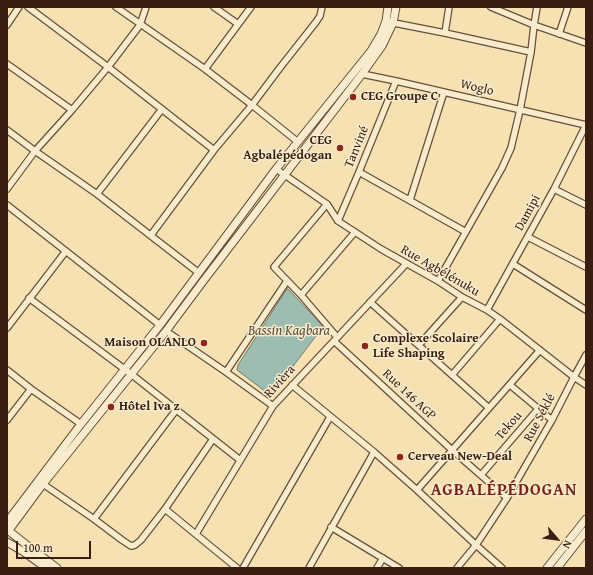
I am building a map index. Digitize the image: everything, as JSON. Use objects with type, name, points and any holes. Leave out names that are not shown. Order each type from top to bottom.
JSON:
[{"type":"street","points":[[7,25],[19,7]]},
{"type":"street","points":[[28,7],[214,150]]},
{"type":"street","points":[[116,7],[205,69],[298,142]]},
{"type":"street","points":[[7,189],[35,151],[108,67],[140,25],[146,7]]},
{"type":"street","points":[[214,7],[238,24]]},
{"type":"street","points":[[205,69],[251,7]]},
{"type":"street","points":[[151,235],[214,150],[252,105],[316,22],[320,16],[322,7]]},
{"type":"street","points":[[57,568],[8,531],[43,484],[166,331],[362,74],[382,46],[389,22],[388,7]]},
{"type":"street","points":[[7,522],[81,424],[160,325],[276,169],[371,51],[389,22],[396,7]]},
{"type":"street","points":[[445,33],[449,7]]},
{"type":"street","points":[[491,7],[534,25],[586,43]]},
{"type":"street","points":[[438,281],[502,168],[511,148],[532,52],[537,7]]},
{"type":"street","points":[[559,34],[568,7]]},
{"type":"street","points":[[389,22],[532,52]]},
{"type":"street","points":[[7,64],[72,110]]},
{"type":"street","name":"Woglo","points":[[362,74],[586,125]]},
{"type":"street","name":"Tanviné","points":[[338,221],[396,81]]},
{"type":"street","points":[[410,200],[444,92]]},
{"type":"street","points":[[97,194],[162,109]]},
{"type":"street","name":"Damipi","points":[[487,310],[584,135],[586,125]]},
{"type":"street","points":[[7,130],[97,194],[199,273]]},
{"type":"street","name":"Rue Agbélénuku","points":[[276,169],[328,204],[338,221],[406,264],[487,310],[586,385]]},
{"type":"street","points":[[359,172],[466,232]]},
{"type":"street","points":[[554,189],[586,205]]},
{"type":"street","name":"Rue 146 AGP","points":[[328,204],[274,267],[301,295],[335,339],[452,450],[507,498]]},
{"type":"street","points":[[7,205],[160,325]]},
{"type":"street","points":[[301,295],[355,232]]},
{"type":"street","points":[[528,237],[586,267]]},
{"type":"street","points":[[7,328],[66,250]]},
{"type":"street","name":"Rivièra","points":[[196,534],[273,406],[406,264]]},
{"type":"street","points":[[513,264],[586,310]]},
{"type":"street","points":[[226,372],[287,281]]},
{"type":"street","points":[[419,345],[462,297]]},
{"type":"street","points":[[29,298],[131,374],[240,460]]},
{"type":"street","points":[[370,302],[489,408]]},
{"type":"street","points":[[452,375],[500,319]]},
{"type":"street","points":[[166,331],[273,406]]},
{"type":"street","points":[[417,490],[540,350]]},
{"type":"street","name":"Rue Séklé","points":[[457,568],[476,545],[507,498],[552,420],[586,355]]},
{"type":"street","points":[[7,370],[31,389],[81,424]]},
{"type":"street","points":[[292,385],[374,452],[502,568]]},
{"type":"street","points":[[510,385],[552,420]]},
{"type":"street","points":[[7,420],[31,389]]},
{"type":"street","name":"Tekou","points":[[481,475],[538,409]]},
{"type":"street","points":[[94,519],[176,410]]},
{"type":"street","points":[[244,568],[330,417]]},
{"type":"street","points":[[43,484],[131,546],[138,543],[165,508],[213,440]]},
{"type":"street","points":[[309,568],[374,452]]},
{"type":"street","points":[[165,508],[237,568]]},
{"type":"street","points":[[547,568],[585,523]]},
{"type":"street","points":[[331,527],[399,568]]},
{"type":"street","points":[[557,568],[586,531]]},
{"type":"street","points":[[7,542],[46,568]]},
{"type":"street","points":[[377,568],[383,558]]},
{"type":"water","name":"Bassin Kagbara","points":[[287,289],[322,325],[322,328],[270,395],[237,370],[238,365]]},
{"type":"place","name":"CEG Groupe C","points":[[353,97]]},
{"type":"place","name":"CEG Agbalépédogan","points":[[340,148]]},
{"type":"place","name":"Maison OLANLO","points":[[204,343]]},
{"type":"place","name":"Complexe Scolaire Life Shaping","points":[[365,346]]},
{"type":"place","name":"Hôtel Iva z","points":[[111,407]]},
{"type":"place","name":"Cerveau New-Deal","points":[[400,457]]},
{"type":"district","name":"AGBALÉPÉDOGAN","points":[[504,491]]}]
